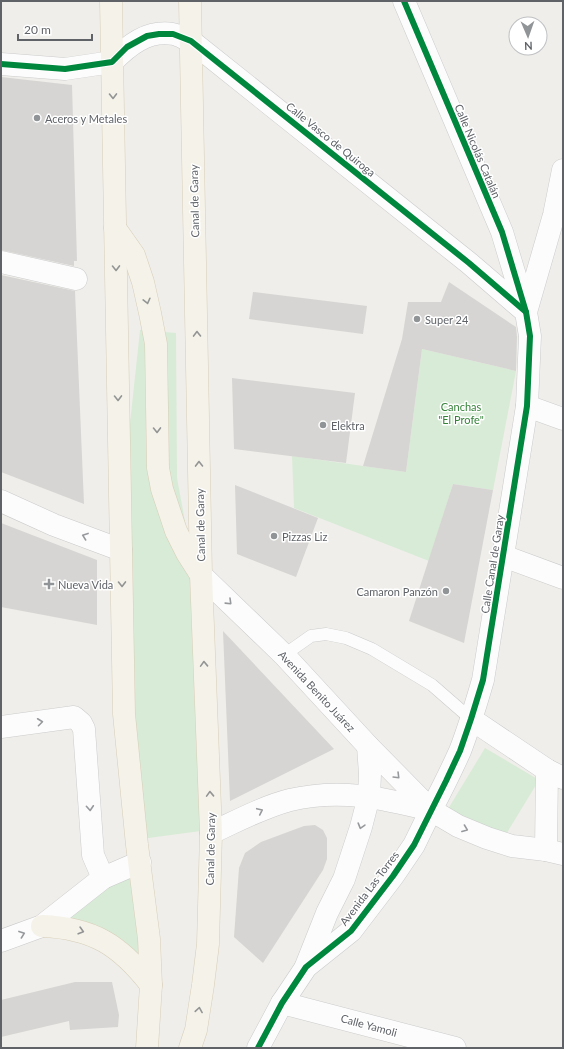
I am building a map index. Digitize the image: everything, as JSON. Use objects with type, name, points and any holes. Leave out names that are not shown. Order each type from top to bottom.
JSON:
[{"type":"main road","points":[[111,1],[124,714],[149,938],[151,985],[147,1048]]},
{"type":"main road","name":"Canal de Garay","points":[[190,1],[201,575],[211,833],[208,944],[196,1030],[190,1048]]},
{"type":"main road","points":[[115,228],[134,254],[150,313],[156,344],[158,468],[162,490],[176,531],[187,554],[201,575]]},
{"type":"main road","points":[[42,926],[75,930],[91,934],[105,941],[122,953],[137,967],[151,985]]},
{"type":"street","name":"Calle Nicolás Catalán","points":[[404,1],[502,232],[526,312]]},
{"type":"street","name":"Calle Vasco de Quiroga","points":[[112,62],[136,40],[147,36],[173,34],[191,41],[469,263],[526,312]]},
{"type":"street","points":[[1,64],[65,69],[112,62]]},
{"type":"street","name":"Calle Canal de Garay","points":[[431,810],[460,750],[483,680],[527,406],[530,336],[526,312],[558,217],[563,170]]},
{"type":"street","points":[[1,262],[76,279]]},
{"type":"street","points":[[527,406],[563,419]]},
{"type":"street","points":[[1,501],[54,525],[121,550]]},
{"type":"street","points":[[503,556],[563,578]]},
{"type":"street","name":"Avenida Benito Juárez","points":[[201,575],[284,655],[368,746],[431,810]]},
{"type":"street","points":[[1,727],[74,717],[81,722],[84,728],[93,855],[102,878]]},
{"type":"street","points":[[471,720],[555,774],[554,852],[563,869]]},
{"type":"street","points":[[306,967],[327,913],[344,879],[361,827],[369,796],[370,774],[368,746]]},
{"type":"street","points":[[211,833],[268,807],[290,800],[336,794],[369,796],[431,810],[458,826],[487,838],[512,846],[554,852]]},
{"type":"street","name":"Avenida Las Torres","points":[[258,1048],[282,1003],[306,967],[351,932],[414,845],[431,810]]},
{"type":"street","points":[[1,941],[42,926],[102,878],[140,862]]},
{"type":"street","name":"Calle Yamoli","points":[[282,1003],[455,1048]]},
{"type":"lane","points":[[284,655],[312,636],[326,634],[346,638],[372,650],[432,684],[471,720]]},
{"type":"green space","points":[[140,330],[176,333],[177,478],[188,538],[208,830],[141,839],[116,554]]},
{"type":"green space","name":"Canchas \"El Profe\"","points":[[422,349],[516,371],[493,490],[453,484],[429,561],[294,508],[292,456],[406,472]]},
{"type":"green space","points":[[485,748],[539,780],[502,841],[448,809]]},
{"type":"green space","points":[[136,872],[148,980],[59,926],[103,881]]},
{"type":"building","points":[[1,77],[72,85],[77,261],[74,261],[74,266],[1,250]]},
{"type":"building","points":[[1,275],[75,291],[84,504],[1,472]]},
{"type":"building","points":[[449,282],[516,327],[516,371],[422,349],[406,472],[363,466],[402,339],[408,302],[441,302]]},
{"type":"building","points":[[253,292],[367,306],[363,334],[249,319]]},
{"type":"building","name":"Elektra","points":[[232,378],[355,393],[346,463],[234,449]]},
{"type":"building","name":"Camaron Panzón","points":[[453,484],[493,490],[464,643],[409,621]]},
{"type":"building","name":"Pizzas Liz","points":[[235,485],[318,518],[296,577],[237,554]]},
{"type":"building","name":"Nueva Vida","points":[[1,523],[97,560],[97,625],[1,607]]},
{"type":"building","points":[[223,631],[334,749],[230,801]]},
{"type":"building","points":[[315,825],[323,830],[327,838],[327,859],[323,870],[263,963],[234,937],[239,868],[245,853],[261,842],[304,826]]},
{"type":"building","points":[[75,982],[112,982],[119,1015],[118,1027],[70,1030],[69,1021],[1,1037],[1,1000]]},
{"type":"cycle path","points":[[258,1048],[282,1003],[306,967],[351,931],[393,876],[414,845],[460,751],[483,680],[527,406],[530,336],[526,312],[502,232],[404,1]]},
{"type":"cycle path","points":[[1,64],[65,69],[112,62],[127,47],[147,36],[173,34],[191,41],[469,263],[526,312]]},
{"type":"place","name":"Aceros y Metales","points":[[37,118]]},
{"type":"place","name":"Super 24","points":[[417,319]]},
{"type":"place","name":"Elektra","points":[[323,425]]},
{"type":"place","name":"Pizzas Liz","points":[[274,536]]},
{"type":"place","name":"Nueva Vida","points":[[49,584]]},
{"type":"place","name":"Camaron Panzón","points":[[446,591]]}]
